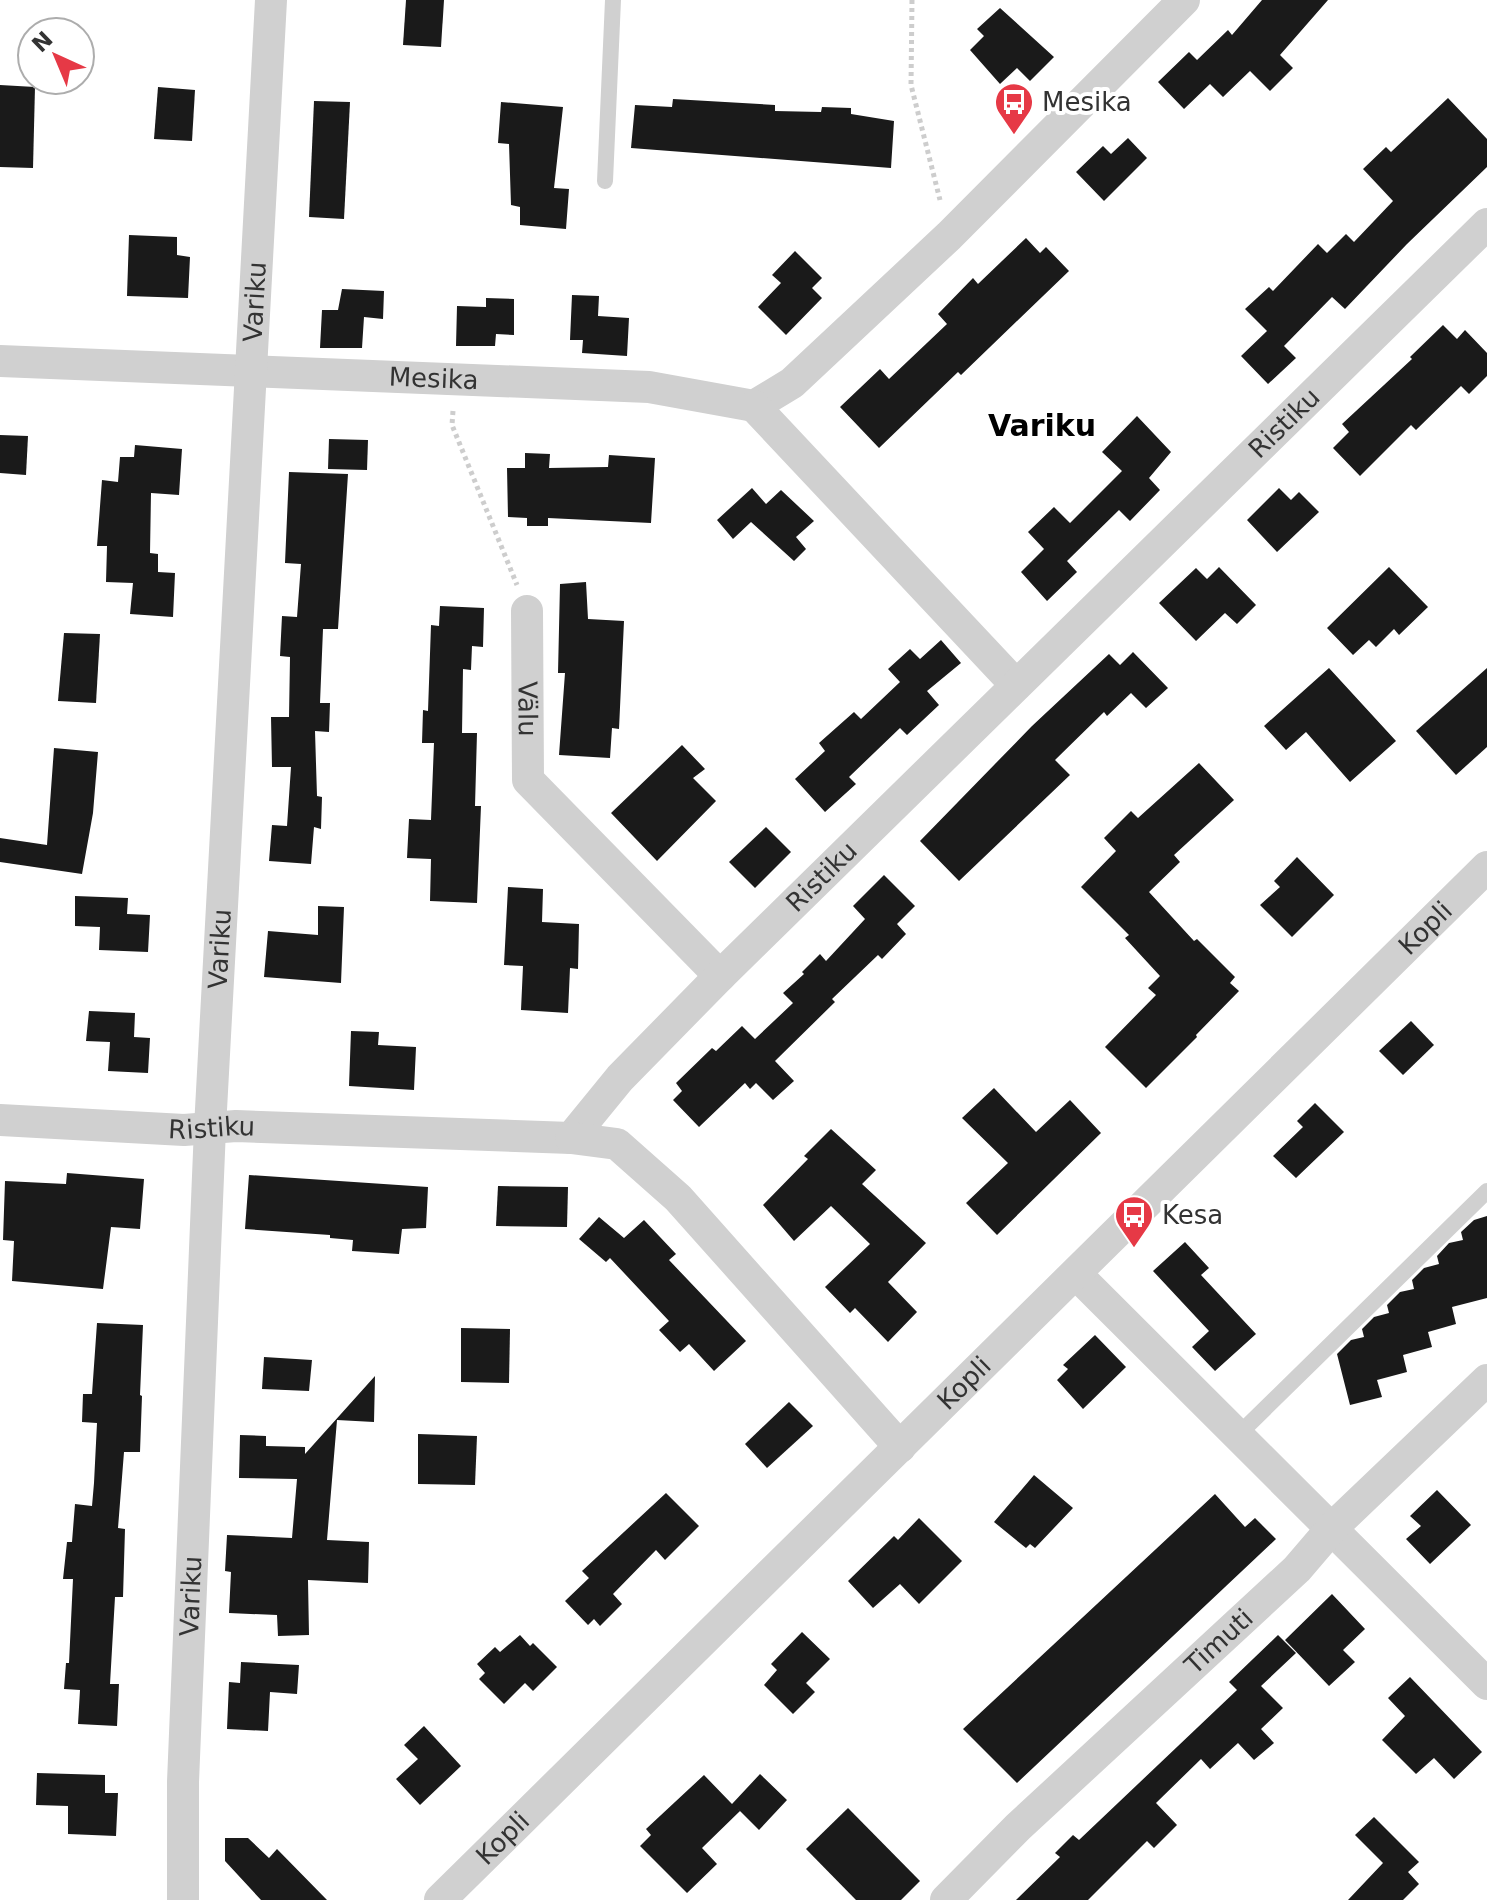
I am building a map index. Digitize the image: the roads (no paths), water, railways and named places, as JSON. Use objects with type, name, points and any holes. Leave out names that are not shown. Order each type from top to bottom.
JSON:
[{"type":"street","name":"Variku","points":[[183,1900],[183,1782],[210,1128],[271,0]]},
{"type":"street","points":[[1016,685],[754,406],[792,383],[949,236],[1184,0]]},
{"type":"street","name":"Ristiku","points":[[0,1120],[184,1130],[236,1126],[571,1138],[620,1078],[720,976],[1485,230]]},
{"type":"street","name":"Mesika","points":[[0,361],[649,387],[754,406]]},
{"type":"street","name":"Välu","points":[[527,611],[528,780],[720,976]]},
{"type":"street","name":"Kopli","points":[[440,1900],[1487,867]]},
{"type":"street","points":[[571,1138],[617,1144],[678,1198],[900,1447]]},
{"type":"street","points":[[1076,1274],[1487,1684]]},
{"type":"street","name":"Timuti","points":[[946,1900],[1018,1827],[1297,1569],[1332,1528],[1487,1380]]},
{"type":"lane","points":[[605,181],[613,0]]},
{"type":"lane","points":[[1238,1435],[1487,1191]]},
{"type":"place","name":"Mesika","points":[[1014,136]]},
{"type":"place","name":"Kesa","points":[[1134,1249]]},
{"type":"district","name":"Variku","points":[[1042,426]]}]
